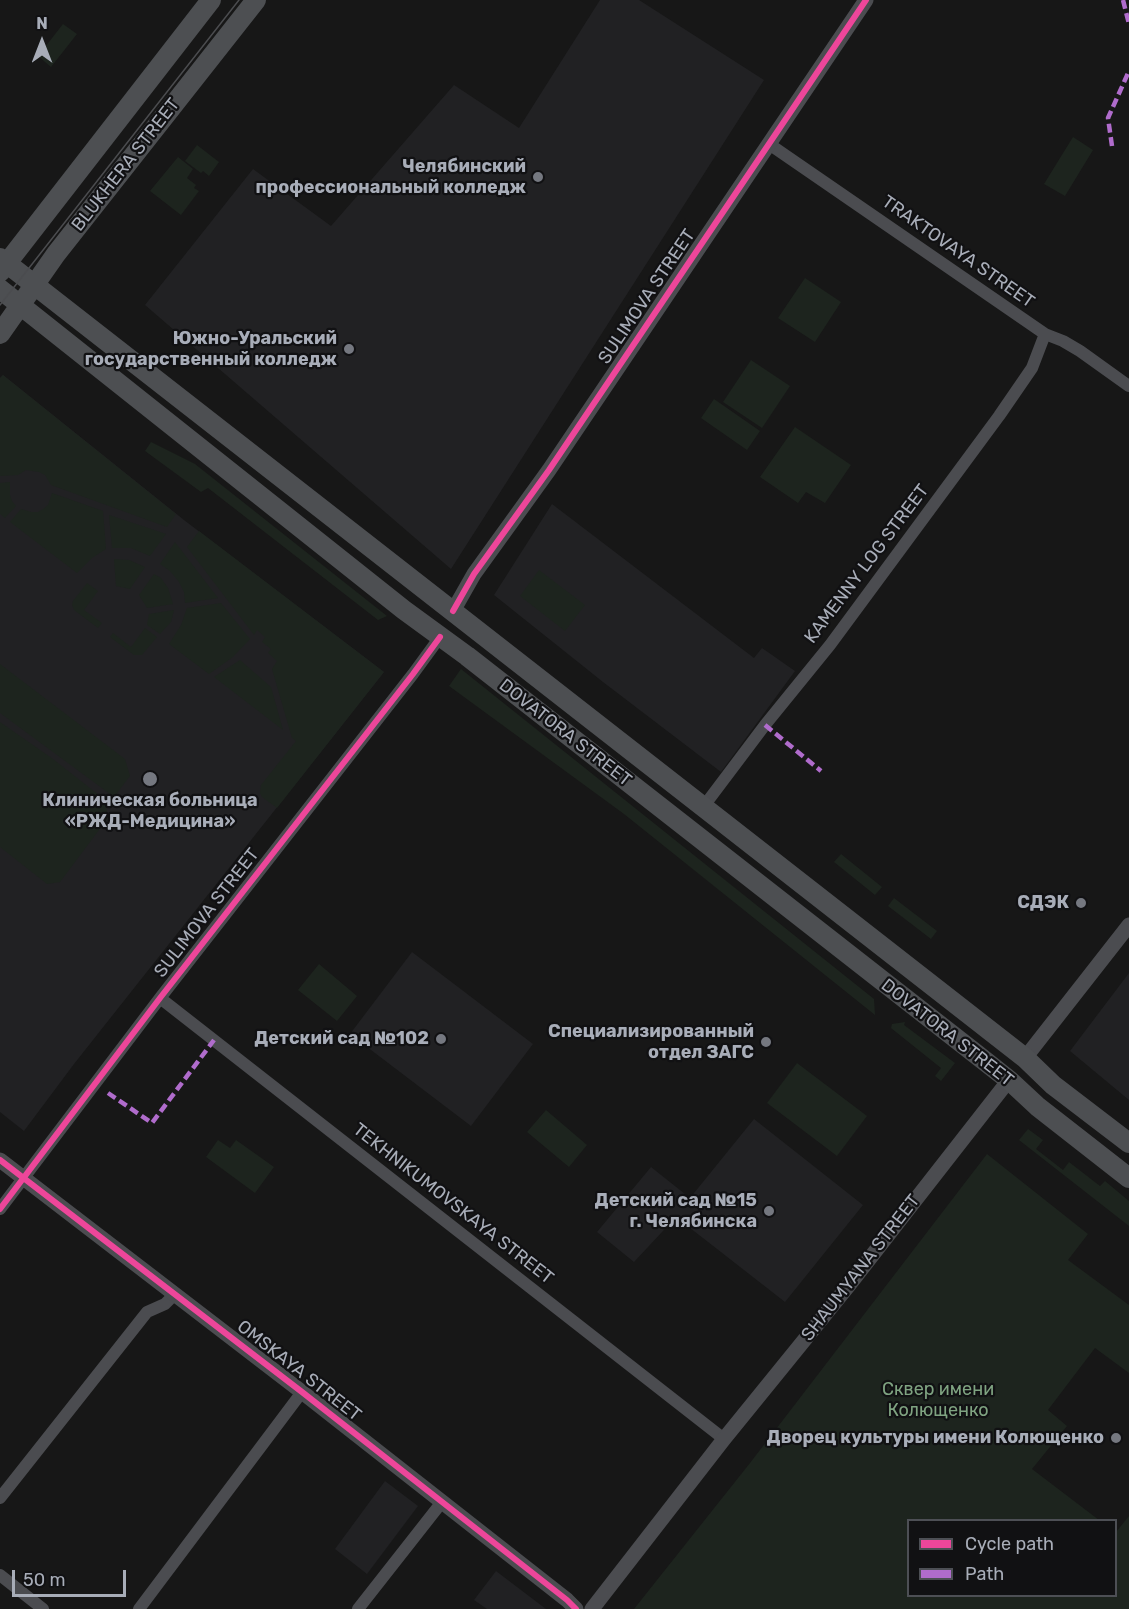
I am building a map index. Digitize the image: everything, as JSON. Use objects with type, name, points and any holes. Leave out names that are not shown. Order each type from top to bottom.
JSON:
[{"type":"main road","name":"BLUKHERA STREET","points":[[2,264],[211,0]]},
{"type":"main road","name":"BLUKHERA STREET","points":[[0,334],[56,254],[256,0]]},
{"type":"main road","name":"DOVATORA STREET","points":[[2,264],[35,285],[412,581],[453,610],[1025,1058],[1053,1085],[1129,1143]]},
{"type":"main road","name":"DOVATORA STREET","points":[[0,289],[395,603],[467,656],[1009,1080],[1129,1178]]},
{"type":"main road","name":"SULIMOVA STREET","points":[[440,637],[453,610]]},
{"type":"main road","name":"SHAUMYANA STREET","points":[[1009,1080],[1025,1058]]},
{"type":"street","name":"SULIMOVA STREET","points":[[453,610],[474,574],[549,470],[866,0]]},
{"type":"street","name":"TRAKTOVAYA STREET","points":[[769,144],[1045,334],[1071,346],[1129,386]]},
{"type":"street","name":"KAMENNY LOG STREET","points":[[704,806],[765,725],[830,645],[999,416],[1032,368],[1045,334]]},
{"type":"street","name":"SULIMOVA STREET","points":[[0,1209],[160,998],[440,637]]},
{"type":"street","name":"SHAUMYANA STREET","points":[[1025,1058],[1129,925]]},
{"type":"street","name":"TEKHNIKUMOVSKAYA STREET","points":[[160,998],[724,1439]]},
{"type":"street","name":"SHAUMYANA STREET","points":[[592,1609],[1009,1080]]},
{"type":"street","name":"OMSKAYA STREET","points":[[0,1160],[302,1392],[576,1609]]},
{"type":"street","points":[[0,1498],[147,1312],[165,1304],[175,1294]]},
{"type":"street","points":[[139,1609],[302,1392]]},
{"type":"street","points":[[358,1609],[442,1502]]},
{"type":"street","points":[[0,1575],[43,1609]]},
{"type":"shaded area","points":[[600,0],[639,0],[764,80],[451,569],[145,305],[253,169],[331,226],[454,85],[519,128]]},
{"type":"shaded area","name":"Клиническая больница «РЖД-Медицина»","points":[[3,375],[184,520],[384,672],[74,1064],[24,1131],[0,1112],[0,378]]},
{"type":"shaded area","points":[[552,504],[754,658],[762,648],[795,671],[721,772],[494,595]]},
{"type":"shaded area","name":"Детский сад №102","points":[[412,952],[533,1044],[471,1126],[350,1034]]},
{"type":"shaded area","points":[[1129,973],[1129,1100],[1070,1051]]},
{"type":"shaded area","name":"Детский сад №15 г. Челябинска","points":[[754,1119],[863,1205],[785,1302],[676,1217],[634,1262],[597,1232],[651,1167],[690,1198]]},
{"type":"shaded area","points":[[385,1481],[418,1506],[367,1574],[335,1549]]},
{"type":"shaded area","points":[[496,1571],[546,1609],[487,1609],[474,1600]]},
{"type":"green space","points":[[63,24],[77,34],[51,67],[38,56]]},
{"type":"green space","points":[[1073,137],[1093,150],[1065,196],[1044,184]]},
{"type":"green space","points":[[197,145],[219,162],[209,176],[185,161]]},
{"type":"green space","points":[[178,157],[193,169],[187,178],[196,185],[194,188],[199,191],[181,215],[150,191]]},
{"type":"green space","points":[[805,278],[841,302],[815,342],[778,318]]},
{"type":"green space","points":[[751,360],[790,386],[762,428],[723,402]]},
{"type":"green space","points":[[3,375],[176,514],[167,527],[51,485],[45,475],[39,472],[26,470],[18,475],[0,476],[0,378]]},
{"type":"green space","points":[[714,399],[760,431],[747,450],[701,418]]},
{"type":"green space","points":[[795,427],[851,465],[825,503],[806,492],[798,503],[760,477]]},
{"type":"green space","points":[[151,442],[195,464],[387,616],[378,620],[208,488],[201,492],[145,451]]},
{"type":"green space","points":[[10,482],[10,495],[16,506],[5,518],[0,514],[0,483]]},
{"type":"green space","points":[[52,493],[103,511],[106,549],[92,558],[77,573],[10,522],[21,509],[38,512],[43,509],[48,505]]},
{"type":"green space","points":[[109,515],[166,534],[150,556],[131,548],[112,548]]},
{"type":"green space","points":[[199,531],[384,672],[277,808],[262,797],[261,785],[296,741],[292,738],[272,669],[277,661],[268,653],[271,649],[262,642],[265,637],[257,630],[254,635],[187,547]]},
{"type":"green space","points":[[175,542],[218,598],[185,603],[184,592],[179,582],[160,564]]},
{"type":"green space","points":[[114,559],[129,560],[145,567],[130,589],[116,586]]},
{"type":"green space","points":[[539,570],[585,605],[565,631],[520,596]]},
{"type":"green space","points":[[154,574],[161,578],[168,588],[173,604],[147,608],[139,595]]},
{"type":"green space","points":[[87,583],[98,591],[84,610],[102,623],[98,628],[74,610],[72,605]]},
{"type":"green space","points":[[221,603],[250,639],[233,657],[209,674],[169,644],[181,625],[187,608]]},
{"type":"green space","points":[[174,610],[171,622],[160,634],[147,625],[149,614]]},
{"type":"green space","points":[[145,628],[157,637],[142,655],[134,655],[110,637],[113,633],[131,647]]},
{"type":"green space","points":[[240,660],[271,687],[283,730],[214,677]]},
{"type":"green space","points":[[0,664],[125,759],[130,776],[114,797],[0,713]]},
{"type":"green space","points":[[461,669],[874,999],[875,1015],[624,814],[449,686]]},
{"type":"green space","points":[[0,722],[53,759],[109,803],[106,807],[108,818],[60,882],[47,884],[0,847]]},
{"type":"green space","points":[[841,854],[882,887],[875,895],[834,862]]},
{"type":"green space","points":[[894,898],[937,931],[931,939],[888,906]]},
{"type":"green space","points":[[319,964],[357,996],[337,1021],[298,990]]},
{"type":"green space","points":[[905,1022],[904,1025],[955,1063],[941,1081],[935,1076],[941,1068],[891,1028],[892,1024]]},
{"type":"green space","points":[[797,1063],[867,1116],[837,1156],[767,1103]]},
{"type":"green space","points":[[546,1110],[587,1145],[569,1167],[527,1132]]},
{"type":"green space","points":[[1028,1129],[1043,1140],[1036,1149],[1063,1170],[1069,1162],[1100,1186],[1105,1181],[1129,1201],[1129,1226],[1019,1140]]},
{"type":"green space","points":[[218,1140],[230,1148],[236,1140],[274,1167],[255,1193],[206,1157]]},
{"type":"green space","name":"Сквер имени Колющенко","points":[[987,1154],[1088,1234],[1068,1260],[1129,1305],[1129,1373],[1095,1348],[1048,1410],[1067,1426],[1032,1469],[1098,1519],[907,1519],[907,1597],[1117,1597],[1117,1531],[1129,1516],[1129,1609],[634,1609],[750,1463]]},
{"type":"tram line","points":[[0,305],[239,0]]},
{"type":"marked path","points":[[1123,0],[1129,24]]},
{"type":"marked path","points":[[1112,146],[1108,118],[1129,71]]},
{"type":"marked path","points":[[765,725],[821,771]]},
{"type":"marked path","points":[[108,1093],[152,1123],[214,1040]]},
{"type":"cycle path","points":[[453,611],[474,574],[549,470],[866,0]]},
{"type":"cycle path","points":[[0,1209],[160,998],[440,637]]},
{"type":"cycle path","points":[[0,1160],[302,1392],[576,1609]]},
{"type":"place","name":"Челябинский профессиональный колледж","points":[[538,177]]},
{"type":"place","name":"Южно-Уральский государственный колледж","points":[[349,349]]},
{"type":"place","name":"Клиническая больница «РЖД-Медицина»","points":[[150,779]]},
{"type":"place","name":"СДЭК","points":[[1081,903]]},
{"type":"place","name":"Детский сад №102","points":[[441,1039]]},
{"type":"place","name":"Специализированный отдел ЗАГС","points":[[766,1042]]},
{"type":"place","name":"Детский сад №15 г. Челябинска","points":[[769,1211]]},
{"type":"place","name":"Дворец культуры имени Колющенко","points":[[1116,1438]]}]
